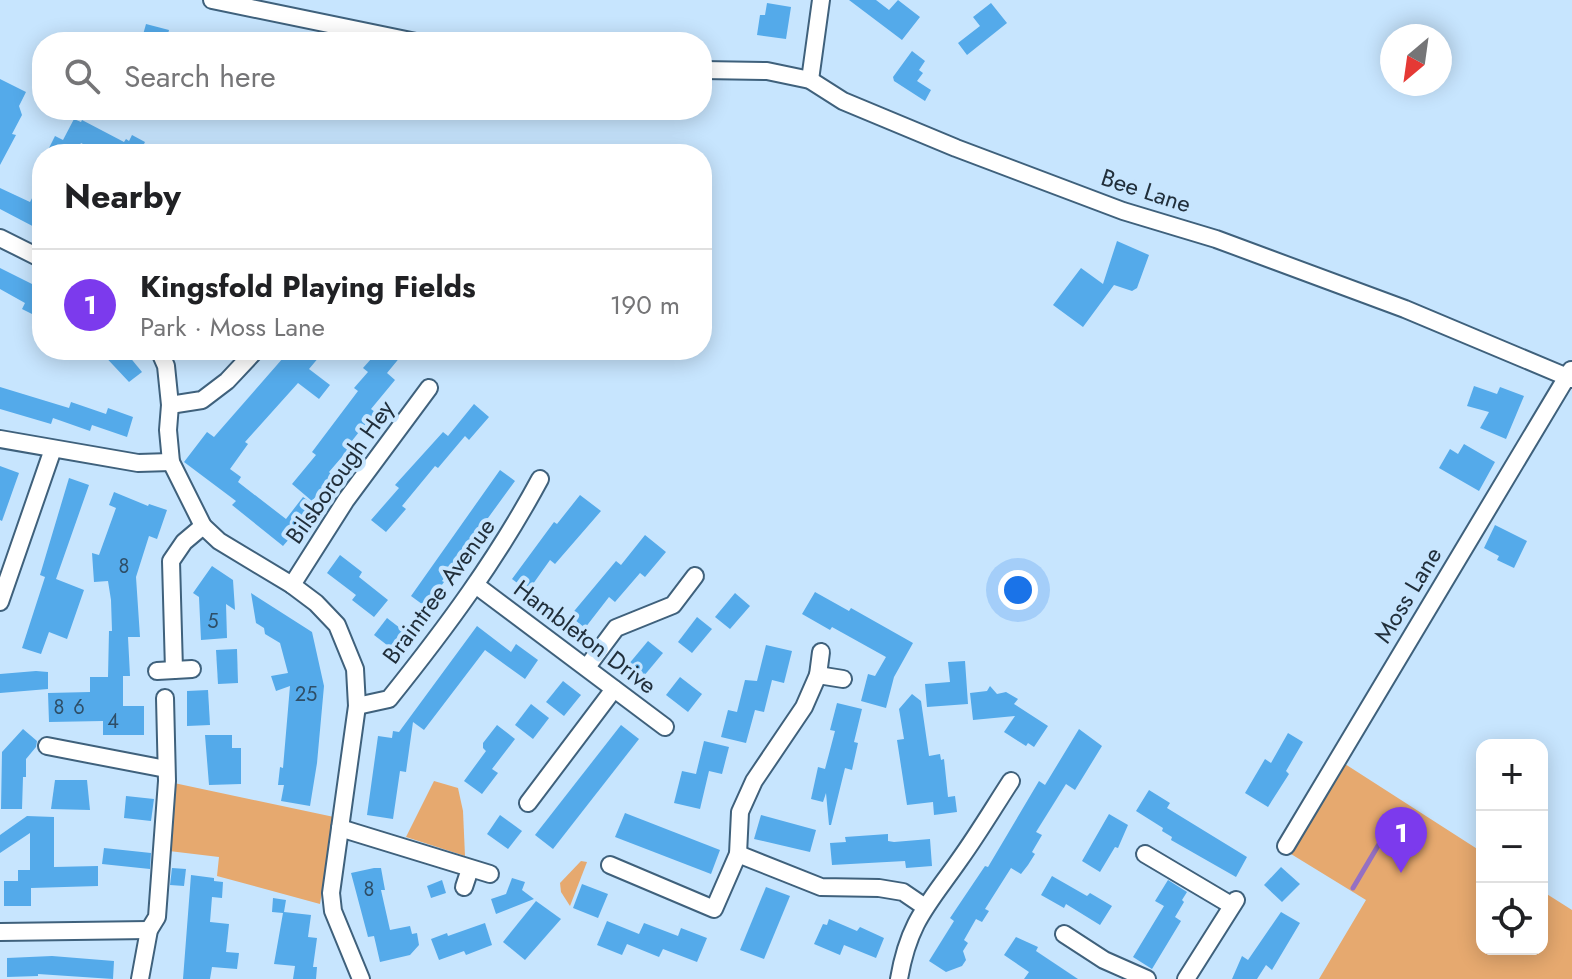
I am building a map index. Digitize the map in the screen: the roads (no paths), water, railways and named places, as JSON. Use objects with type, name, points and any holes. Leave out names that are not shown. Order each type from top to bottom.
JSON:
[{"type":"street","points":[[212,0],[367,32]]},
{"type":"street","points":[[810,80],[821,0]]},
{"type":"street","name":"Bee Lane","points":[[712,70],[767,71],[810,80],[843,101],[956,148],[1123,211],[1216,239],[1405,309],[1570,375]]},
{"type":"street","points":[[0,238],[32,254]]},
{"type":"street","points":[[163,360],[170,405],[168,430],[171,462],[203,526],[219,541],[316,603],[337,625],[355,669],[357,706],[331,893],[333,911],[361,979]]},
{"type":"street","points":[[170,405],[202,400],[227,381],[247,360]]},
{"type":"street","name":"Moss Lane","points":[[1286,846],[1570,375]]},
{"type":"street","name":"Bilsborough Hey","points":[[292,585],[346,500],[429,388]]},
{"type":"street","points":[[0,439],[138,463],[171,462]]},
{"type":"street","points":[[0,602],[53,449]]},
{"type":"street","name":"Braintree Avenue","points":[[357,706],[389,699],[477,586],[511,534],[540,479]]},
{"type":"street","points":[[192,669],[165,671],[171,561],[184,542],[203,526]]},
{"type":"street","points":[[587,667],[616,628],[673,605],[695,576]]},
{"type":"street","name":"Hambleton Drive","points":[[477,586],[665,727]]},
{"type":"street","points":[[610,865],[714,909],[738,854],[740,812],[744,802],[754,781],[804,707],[818,675],[821,652]]},
{"type":"street","points":[[818,675],[843,679]]},
{"type":"street","points":[[528,803],[614,689]]},
{"type":"street","points":[[140,979],[149,930],[157,917],[167,781],[165,698]]},
{"type":"street","points":[[47,746],[166,769]]},
{"type":"street","points":[[899,979],[904,951],[914,923],[1011,781]]},
{"type":"street","points":[[340,828],[490,874]]},
{"type":"street","points":[[738,854],[821,887],[879,888],[903,892],[925,907]]},
{"type":"street","points":[[1145,854],[1234,903],[1186,979]]},
{"type":"street","points":[[464,887],[470,869]]},
{"type":"street","points":[[0,932],[149,930]]},
{"type":"street","points":[[1064,934],[1104,960],[1147,979]]},
{"type":"waterway","points":[[1353,888],[1398,812]]},
{"type":"place","name":"Kingsfold Playing Fields","points":[[1401,873]]}]
